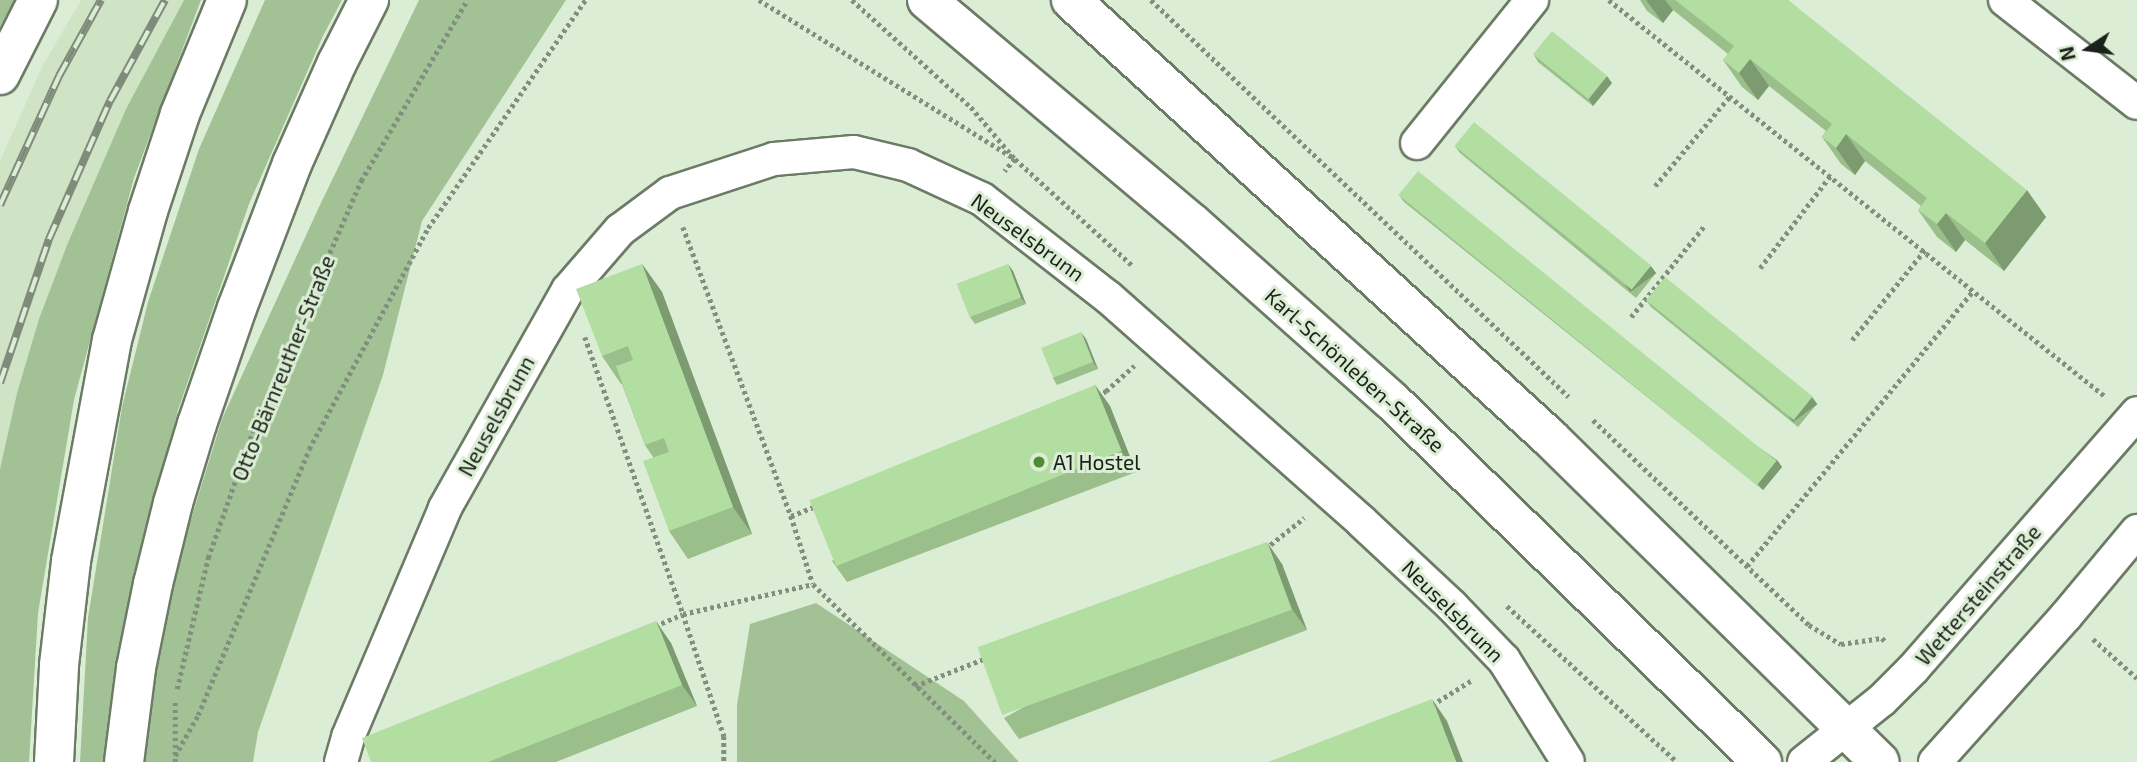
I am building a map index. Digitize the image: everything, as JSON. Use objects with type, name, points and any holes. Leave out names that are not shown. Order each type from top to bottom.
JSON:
[{"type":"main road","points":[[0,75],[38,0]]},
{"type":"main road","points":[[54,762],[59,665],[71,561],[112,340],[148,211],[180,114],[227,0]]},
{"type":"main road","points":[[124,762],[136,668],[153,584],[173,503],[197,424],[292,163],[369,0]]},
{"type":"main road","name":"Karl-Schönleben-Straße","points":[[927,0],[1182,215],[1392,401],[1762,762]]},
{"type":"main road","points":[[1071,0],[1550,438],[1880,762]]},
{"type":"street","points":[[1417,143],[1532,0]]},
{"type":"street","points":[[2005,0],[2137,103]]},
{"type":"street","name":"Neuselsbrunn","points":[[341,762],[348,737],[445,508],[568,290],[620,230],[670,193],[774,159],[854,152],[908,165],[982,199],[1108,297],[1452,606],[1504,660],[1568,762]]},
{"type":"street","name":"Wettersteinstraße","points":[[1804,762],[1848,729],[1913,669],[2134,415]]},
{"type":"street","points":[[1935,762],[2066,616],[2137,531]]},
{"type":"path","name":"Otto-Bärnreuther-Straße","points":[[175,759],[175,696],[208,558],[257,420],[361,181],[467,0]]},
{"type":"path","points":[[175,759],[198,715],[309,449],[428,228],[585,0]]},
{"type":"path","points":[[759,0],[1015,159],[982,199]]},
{"type":"path","points":[[1152,0],[1576,403]]},
{"type":"path","points":[[1609,0],[2134,415]]},
{"type":"path","points":[[1655,186],[1730,96]]},
{"type":"path","points":[[1760,268],[1830,176]]},
{"type":"path","points":[[670,193],[791,516],[813,584],[995,762]]},
{"type":"path","points":[[1631,317],[1705,225]]},
{"type":"path","points":[[1852,340],[1924,250]]},
{"type":"path","points":[[568,290],[724,736],[724,762]]},
{"type":"path","points":[[1747,566],[1974,290]]},
{"type":"path","points":[[1094,396],[1107,391],[1159,343]]},
{"type":"path","points":[[1586,412],[1809,625],[1841,644],[1882,638],[1913,669]]},
{"type":"path","points":[[1259,551],[1272,546],[1330,495]]},
{"type":"path","points":[[791,516],[829,501]]},
{"type":"path","points":[[645,630],[683,614],[813,584]]},
{"type":"path","points":[[2066,616],[2137,678]]},
{"type":"path","points":[[915,686],[992,656]]},
{"type":"path","points":[[1430,706],[1504,660]]},
{"type":"shaded area","points":[[0,0],[15,0],[0,26]]},
{"type":"shaded area","points":[[81,0],[184,0],[126,109],[67,245],[39,319],[17,393],[0,469],[0,161],[42,67]]},
{"type":"shaded area","points":[[184,0],[201,0],[134,178],[74,400],[38,613],[29,762],[0,762],[0,469],[17,393],[39,319],[67,245],[126,109]]},
{"type":"shaded area","points":[[265,0],[342,0],[323,36],[249,204],[178,410],[135,587],[107,762],[80,762],[88,618],[122,407],[148,302],[199,149]]},
{"type":"shaded area","points":[[419,0],[566,0],[422,221],[383,375],[258,732],[253,762],[143,762],[154,665],[175,571],[222,419],[319,207]]},
{"type":"shaded area","points":[[816,603],[964,701],[1019,762],[737,762],[737,705],[750,624]]},
{"type":"building","points":[[1675,0],[1788,0],[2027,190],[1985,243],[1946,213],[1937,224],[1918,210],[1927,198],[1846,134],[1836,148],[1822,137],[1832,124],[1750,59],[1739,73],[1723,60],[1734,46]]},
{"type":"building","points":[[1552,31],[1607,76],[1588,99],[1533,54]]},
{"type":"building","points":[[1474,122],[1651,265],[1632,290],[1454,146]]},
{"type":"building","points":[[1418,171],[1776,461],[1757,485],[1398,195]]},
{"type":"building","points":[[642,264],[733,507],[669,531],[643,461],[669,452],[664,438],[645,445],[616,366],[633,360],[628,346],[602,356],[576,289]]},
{"type":"building","points":[[1008,264],[1021,298],[970,317],[957,284]]},
{"type":"building","points":[[1665,277],[1813,397],[1794,420],[1646,300]]},
{"type":"building","points":[[1081,332],[1093,362],[1053,378],[1041,348]]},
{"type":"building","points":[[1095,385],[1122,451],[836,566],[809,500]]},
{"type":"building","points":[[1267,542],[1292,610],[1002,715],[978,647]]},
{"type":"building","points":[[656,621],[682,685],[488,762],[371,762],[362,738]]},
{"type":"building","points":[[1432,699],[1456,762],[1268,762]]},
{"type":"railway","points":[[0,205],[59,76],[101,0]]},
{"type":"railway","points":[[0,383],[49,239],[110,101],[165,0]]},
{"type":"place","name":"A1 Hostel","points":[[1039,462]]}]
